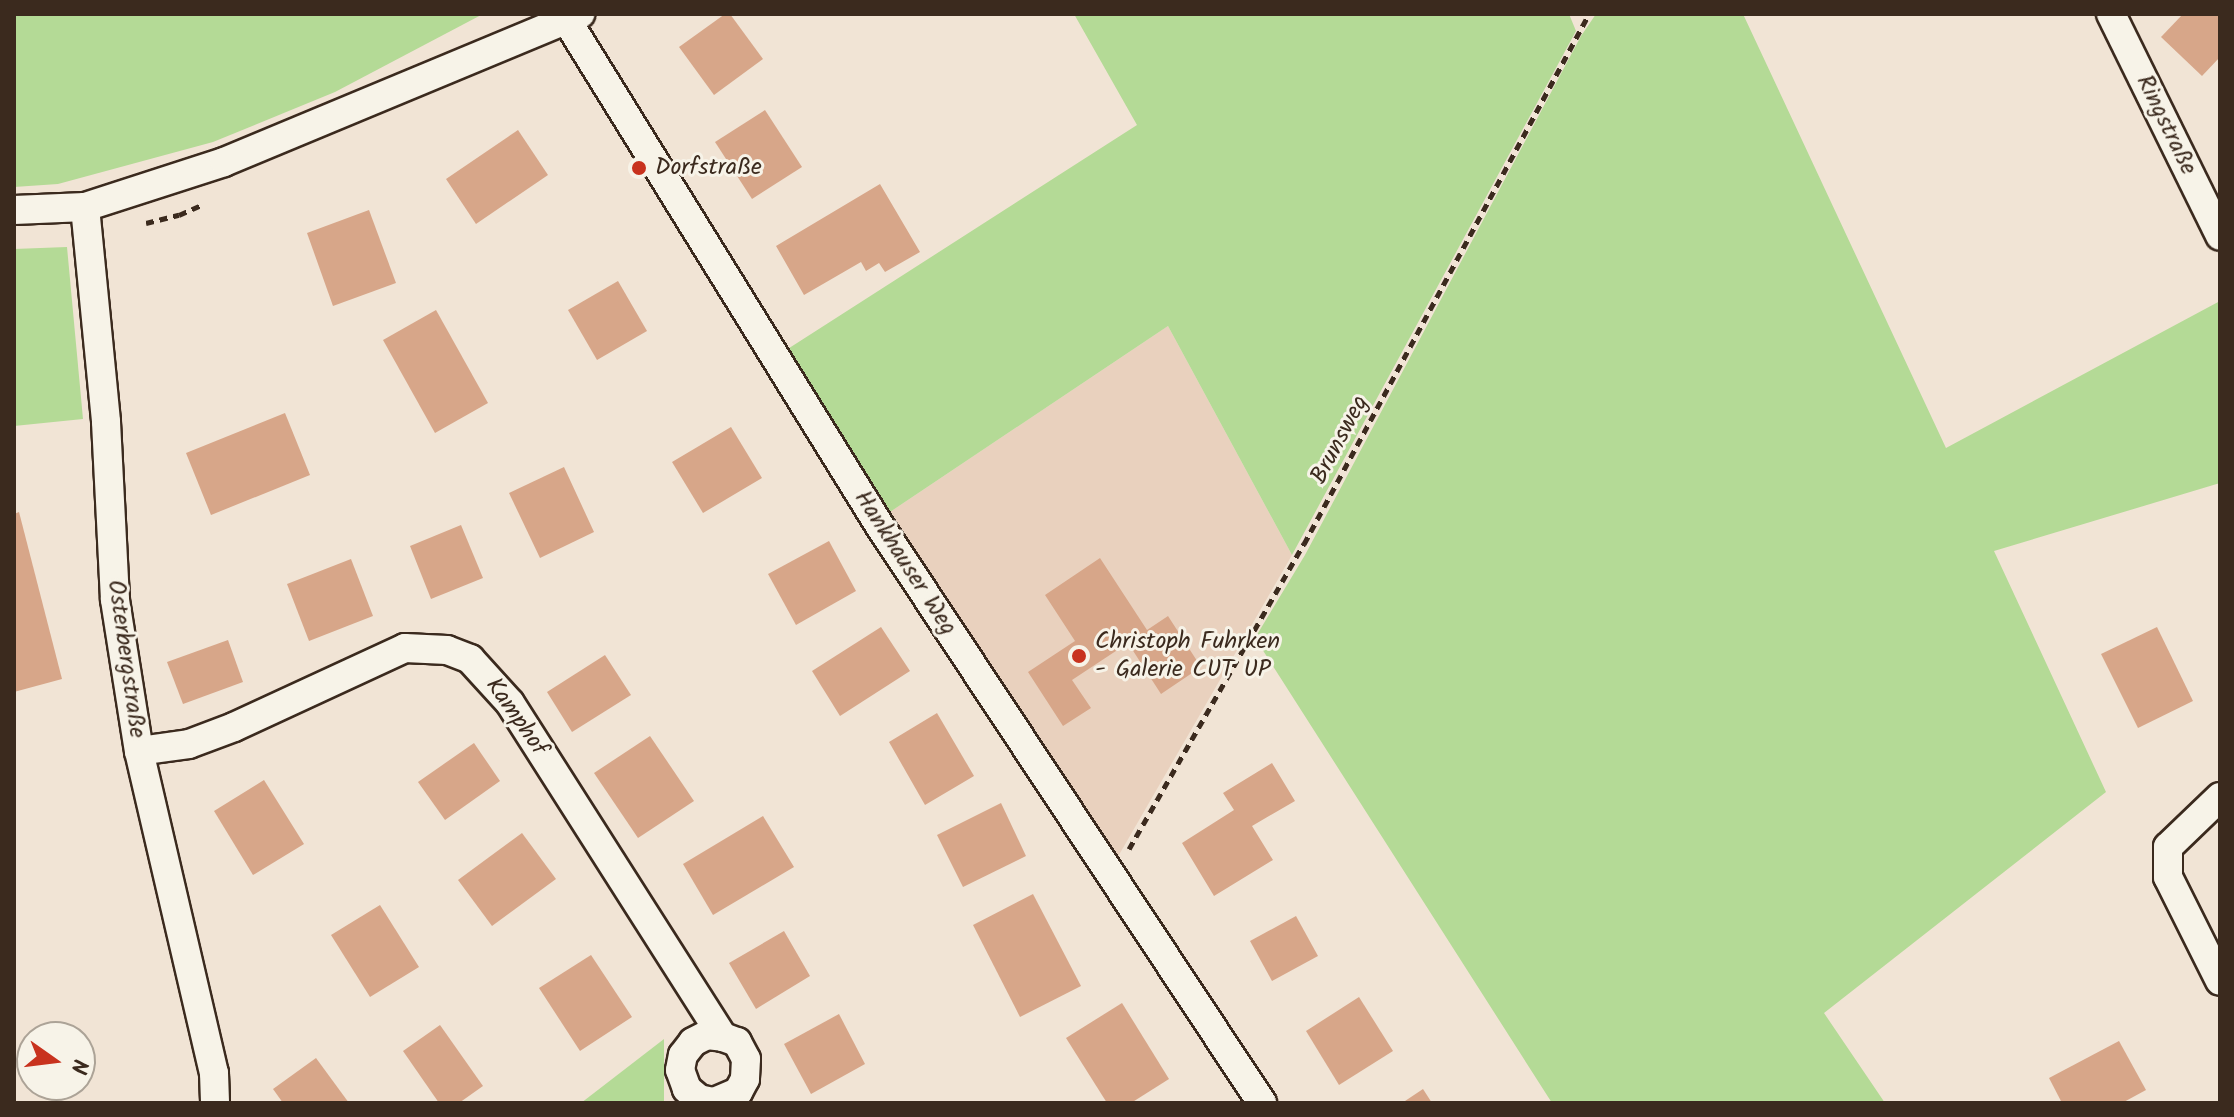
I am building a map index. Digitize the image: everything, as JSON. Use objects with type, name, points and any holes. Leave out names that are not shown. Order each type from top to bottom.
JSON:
[{"type":"street","name":"Ringstraße","points":[[2111,14],[2220,236]]},
{"type":"street","name":"Hankhauser Weg","points":[[570,16],[878,523],[1262,1103]]},
{"type":"street","points":[[14,210],[85,207],[224,162],[570,16]]},
{"type":"street","name":"Osterbergstraße","points":[[85,207],[106,422],[115,600],[139,751],[214,1073],[215,1103]]},
{"type":"street","name":"Kamphof","points":[[139,751],[189,744],[234,727],[405,648],[447,650],[470,659],[510,703],[723,1037]]},
{"type":"street","points":[[2220,797],[2168,847],[2168,877],[2220,981]]},
{"type":"street","name":"Kamphof","points":[[707,1035],[723,1037],[737,1042],[746,1059],[745,1079],[738,1092],[712,1103],[699,1099],[687,1089],[680,1070],[683,1055],[693,1042],[707,1035]]},
{"type":"path","name":"Brunsweg","points":[[1113,878],[1304,544],[1589,14]]},
{"type":"shaded area","points":[[1168,326],[1292,555],[1112,867],[884,516]]},
{"type":"green space","points":[[14,14],[483,14],[335,92],[213,142],[58,184],[14,187]]},
{"type":"green space","points":[[1074,14],[1569,14],[1576,31],[1292,555],[1168,326],[884,516],[783,352],[1137,125]]},
{"type":"green space","points":[[1596,14],[1743,14],[1946,448],[2220,301],[2220,483],[1994,551],[2106,792],[1824,1013],[1885,1103],[1552,1103],[1255,638],[1305,555],[1581,36]]},
{"type":"green space","points":[[67,247],[83,419],[14,426],[14,249]]},
{"type":"green space","points":[[664,1039],[664,1103],[581,1103]]},
{"type":"building","points":[[725,14],[730,14],[763,59],[714,95],[679,47]]},
{"type":"building","points":[[2183,14],[2220,14],[2220,57],[2202,76],[2161,37]]},
{"type":"building","points":[[765,110],[802,167],[752,199],[715,142]]},
{"type":"building","points":[[518,130],[548,175],[476,224],[446,179]]},
{"type":"building","points":[[880,184],[920,252],[885,272],[879,263],[866,271],[861,262],[804,295],[776,246]]},
{"type":"building","points":[[369,210],[396,283],[333,306],[307,233]]},
{"type":"building","points":[[618,281],[647,331],[597,360],[568,310]]},
{"type":"building","points":[[436,310],[488,403],[435,433],[383,340]]},
{"type":"building","points":[[285,413],[310,475],[211,515],[186,453]]},
{"type":"building","points":[[731,427],[762,478],[703,513],[672,462]]},
{"type":"building","points":[[564,467],[594,532],[540,558],[509,493]]},
{"type":"building","points":[[19,512],[62,679],[14,692],[14,514]]},
{"type":"building","points":[[461,525],[483,578],[431,599],[410,546]]},
{"type":"building","points":[[829,541],[856,591],[796,625],[768,574]]},
{"type":"building","name":"Christoph Fuhrken - Galerie CUT UP","points":[[1100,558],[1147,630],[1168,616],[1201,667],[1161,694],[1128,643],[1072,680],[1091,708],[1063,726],[1028,672],[1075,641],[1045,595]]},
{"type":"building","points":[[351,559],[373,616],[309,641],[287,584]]},
{"type":"building","points":[[881,627],[910,671],[840,716],[812,671]]},
{"type":"building","points":[[2157,627],[2193,701],[2138,728],[2101,654]]},
{"type":"building","points":[[228,640],[243,682],[183,704],[167,662]]},
{"type":"building","points":[[605,655],[631,695],[572,732],[547,692]]},
{"type":"building","points":[[937,713],[974,776],[925,805],[889,742]]},
{"type":"building","points":[[650,736],[694,801],[638,838],[594,773]]},
{"type":"building","points":[[474,743],[500,781],[445,820],[418,782]]},
{"type":"building","points":[[1272,763],[1295,801],[1252,826],[1273,860],[1214,896],[1182,843],[1234,810],[1223,793]]},
{"type":"building","points":[[264,780],[304,844],[253,875],[214,811]]},
{"type":"building","points":[[1001,803],[1026,856],[963,887],[937,835]]},
{"type":"building","points":[[763,816],[794,867],[713,915],[683,864]]},
{"type":"building","points":[[522,833],[556,879],[492,926],[458,880]]},
{"type":"building","points":[[1033,894],[1081,986],[1020,1017],[973,925]]},
{"type":"building","points":[[380,905],[419,967],[370,997],[331,935]]},
{"type":"building","points":[[1296,916],[1318,956],[1272,981],[1250,941]]},
{"type":"building","points":[[784,931],[810,976],[756,1009],[729,963]]},
{"type":"building","points":[[591,955],[632,1017],[580,1051],[539,988]]},
{"type":"building","points":[[1359,997],[1393,1051],[1339,1085],[1306,1031]]},
{"type":"building","points":[[1122,1003],[1169,1079],[1131,1103],[1107,1103],[1066,1038]]},
{"type":"building","points":[[839,1014],[865,1064],[811,1094],[784,1044]]},
{"type":"building","points":[[440,1025],[483,1086],[459,1103],[439,1103],[403,1051]]},
{"type":"building","points":[[2119,1041],[2146,1090],[2122,1103],[2062,1103],[2049,1078]]},
{"type":"building","points":[[316,1058],[349,1103],[283,1103],[273,1089]]},
{"type":"building","points":[[1423,1089],[1432,1103],[1402,1103]]},
{"type":"place","name":"Dorfstraße","points":[[639,168]]},
{"type":"place","name":"Christoph Fuhrken - Galerie CUT UP","points":[[1079,656]]}]
